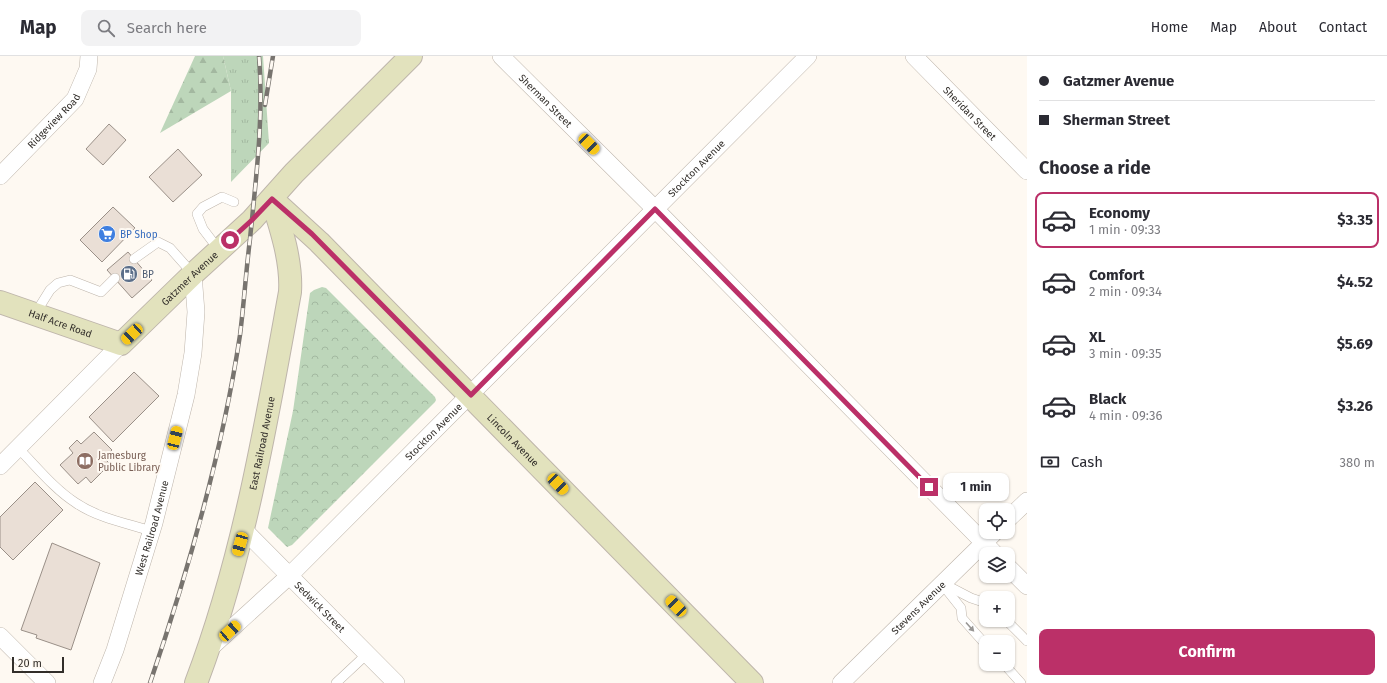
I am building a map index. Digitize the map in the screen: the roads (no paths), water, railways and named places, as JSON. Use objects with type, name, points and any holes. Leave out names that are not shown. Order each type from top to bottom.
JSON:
[{"type":"street","name":"Ridgeview Road","points":[[0,176],[75,99],[88,69],[89,56]]},
{"type":"street","name":"Gatzmer Avenue","points":[[0,466],[121,344],[193,274],[252,220],[294,173],[411,56]]},
{"type":"street","name":"Sherman Street","points":[[501,56],[991,543]]},
{"type":"street","name":"Stockton Avenue","points":[[208,650],[290,576],[808,56]]},
{"type":"street","name":"Sheridan Street","points":[[914,56],[1027,171]]},
{"type":"street","name":"Lincoln Avenue","points":[[272,199],[312,234],[752,683]]},
{"type":"street","name":"East Railroad Avenue","points":[[196,683],[208,650],[244,530],[266,424],[290,283],[284,236],[272,199]]},
{"type":"street","name":"West Railroad Avenue","points":[[102,683],[115,650],[151,532],[186,395],[192,360],[196,312],[193,274]]},
{"type":"street","name":"Half Acre Road","points":[[0,302],[121,344]]},
{"type":"street","points":[[1015,512],[1027,501]]},
{"type":"street","name":"Sedwick Street","points":[[244,530],[396,683]]},
{"type":"street","name":"Stevens Avenue","points":[[841,683],[942,584],[991,543]]},
{"type":"street","points":[[1015,574],[1027,586]]},
{"type":"street","points":[[0,636],[47,683]]},
{"type":"lane","points":[[219,250],[203,229],[197,214],[203,207],[222,197],[234,202]]},
{"type":"lane","points":[[134,259],[158,242],[170,248],[193,274]]},
{"type":"lane","points":[[35,314],[50,290],[58,284],[70,280],[101,292],[115,278]]},
{"type":"lane","points":[[18,448],[66,496],[77,504],[96,514],[151,532]]},
{"type":"lane","points":[[942,584],[979,601]]},
{"type":"lane","points":[[942,584],[961,608],[962,618],[979,637]]},
{"type":"lane","points":[[1013,627],[1027,641]]},
{"type":"lane","points":[[336,683],[367,654]]},
{"type":"lane","points":[[1010,671],[1021,683]]},
{"type":"railway","points":[[150,683],[178,597],[203,511],[233,379],[240,335],[257,170],[261,102],[259,56]]},
{"type":"railway","points":[[265,105],[273,56]]},
{"type":"place","name":"BP Shop","points":[[107,234]]},
{"type":"place","name":"BP","points":[[129,274]]},
{"type":"place","name":"Jamesburg Public Library","points":[[85,461]]}]
